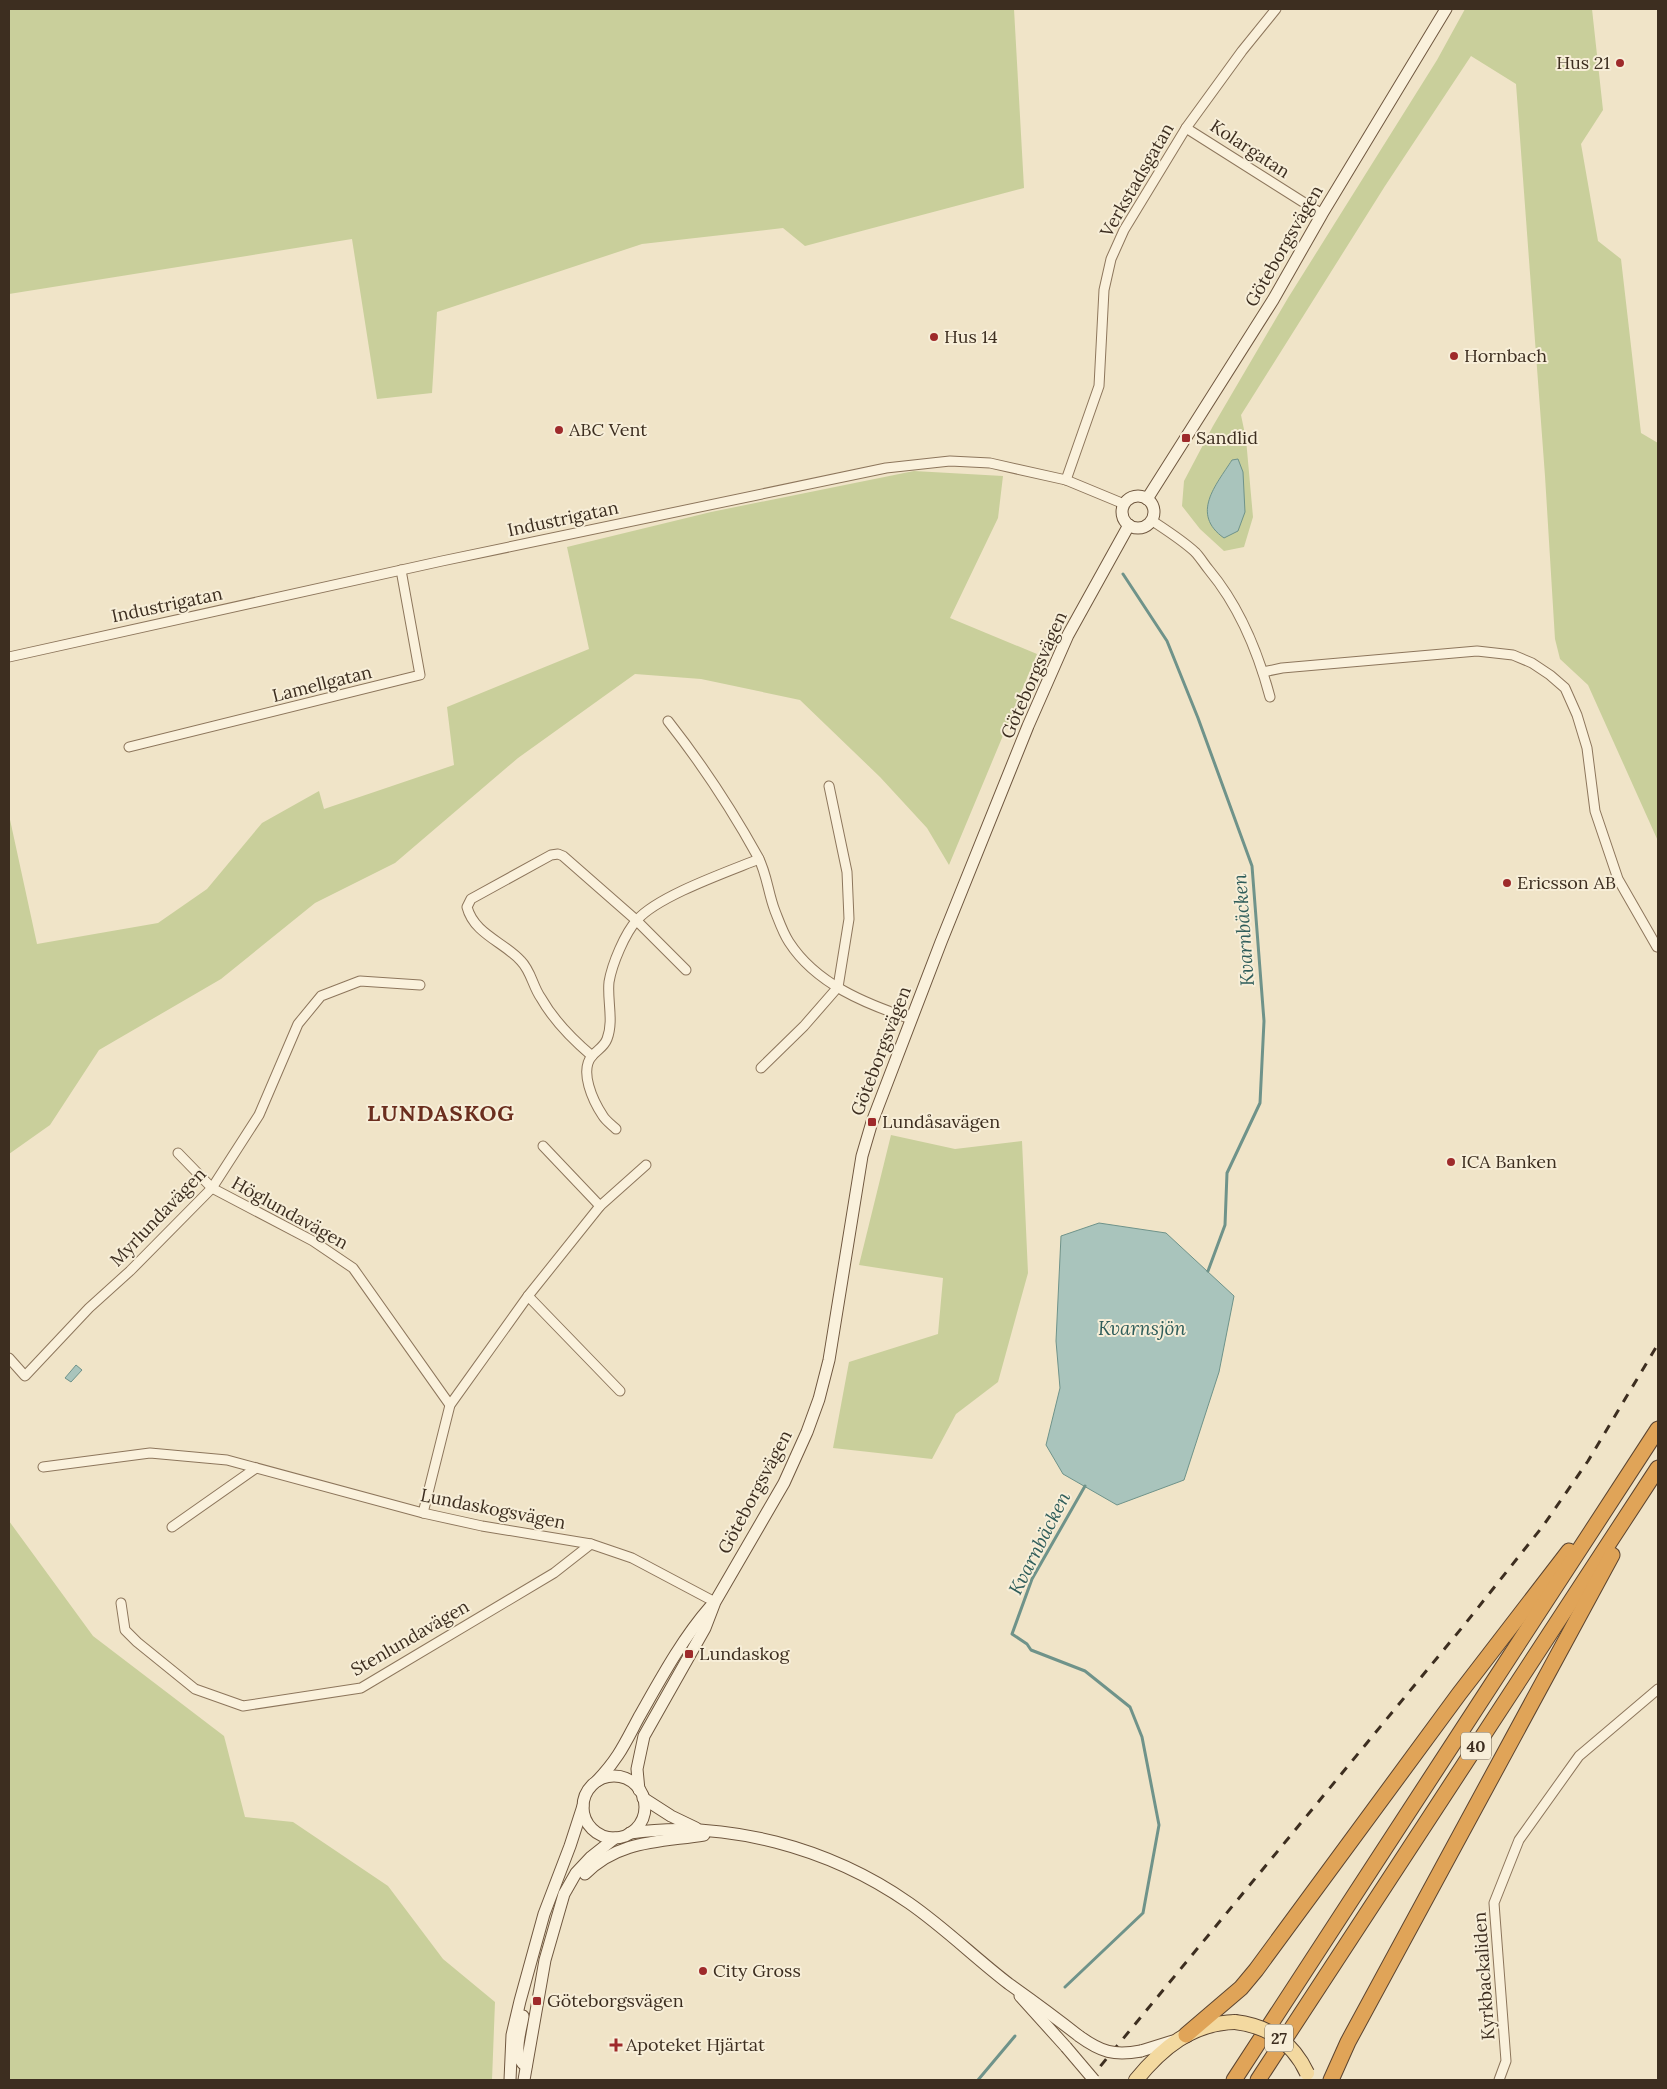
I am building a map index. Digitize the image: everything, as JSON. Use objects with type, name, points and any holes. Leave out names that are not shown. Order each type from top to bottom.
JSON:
[{"type":"highway","name":"40","points":[[1234,2080],[1658,1429]]},
{"type":"highway","name":"40","points":[[1258,2080],[1658,1469]]},
{"type":"highway","points":[[1331,2080],[1348,2042],[1658,1469]]},
{"type":"highway","points":[[1180,2038],[1240,1988],[1256,1970],[1459,1694],[1578,1540],[1617,1494]]},
{"type":"main road","name":"27","points":[[1136,2080],[1159,2054],[1180,2038],[1209,2026],[1235,2022],[1261,2028],[1279,2038],[1294,2050],[1309,2077]]},
{"type":"street","name":"Verkstadsgatan","points":[[1066,480],[1099,386],[1104,290],[1111,259],[1124,230],[1186,128],[1242,51],[1276,9]]},
{"type":"street","name":"Göteborgsvägen","points":[[1147,499],[1264,314],[1446,9]]},
{"type":"street","name":"Kolargatan","points":[[1186,128],[1322,214]]},
{"type":"street","name":"Industrigatan","points":[[9,656],[401,570],[879,469],[950,461],[982,462],[1066,480],[1124,504]]},
{"type":"street","points":[[1134,496],[1147,499],[1154,509],[1151,520],[1141,527],[1129,525],[1122,516],[1124,504],[1134,496]]},
{"type":"street","points":[[1151,520],[1196,553],[1218,579],[1249,636],[1263,672],[1270,697]]},
{"type":"street","name":"Göteborgsvägen","points":[[641,1794],[637,1769],[644,1736],[705,1628],[715,1602],[784,1483],[800,1449],[819,1399],[835,1331],[862,1156],[885,1085],[974,858],[1060,653],[1129,525]]},
{"type":"street","name":"Lamellgatan","points":[[129,747],[420,675],[401,570]]},
{"type":"street","points":[[1263,672],[1282,668],[1477,650],[1513,655],[1532,663],[1550,675],[1565,688],[1577,715],[1587,748],[1595,811],[1618,879],[1657,947]]},
{"type":"street","points":[[668,721],[732,813],[759,859],[774,909],[789,942],[813,970],[838,987],[854,996],[912,1020]]},
{"type":"street","points":[[761,1068],[804,1026],[838,987],[849,919],[847,872],[828,786]]},
{"type":"street","points":[[592,1056],[574,1041],[539,997],[522,961],[485,934],[474,922],[469,914],[468,903],[477,894],[551,854],[564,856],[636,920],[686,970]]},
{"type":"street","points":[[616,1129],[603,1116],[586,1077],[587,1066],[592,1056],[599,1051],[607,1039],[610,1020],[609,982],[619,950],[636,920],[665,899],[759,859]]},
{"type":"street","name":"Myrlundavägen","points":[[9,1358],[24,1376],[89,1308],[130,1271],[212,1188],[259,1114],[298,1024],[321,996],[360,981],[420,985]]},
{"type":"street","points":[[544,1146],[600,1206]]},
{"type":"street","name":"Höglundavägen","points":[[178,1154],[212,1188],[313,1241],[353,1268],[450,1405]]},
{"type":"street","points":[[422,1513],[450,1405],[528,1296],[600,1206],[646,1165]]},
{"type":"street","points":[[528,1296],[620,1391]]},
{"type":"street","name":"Lundaskogsvägen","points":[[44,1466],[150,1453],[227,1460],[422,1513],[482,1526],[591,1544],[632,1558],[715,1602]]},
{"type":"street","points":[[172,1527],[256,1468]]},
{"type":"street","name":"Stenlundavägen","points":[[121,1604],[125,1630],[138,1642],[195,1689],[243,1706],[361,1688],[554,1572],[591,1544]]},
{"type":"street","name":"Göteborgsvägen","points":[[597,1781],[616,1761],[640,1716],[697,1622],[715,1602]]},
{"type":"street","name":"Kyrkbackaliden","points":[[1499,2080],[1506,2061],[1494,1902],[1519,1840],[1579,1756],[1658,1689]]},
{"type":"street","points":[[510,2080],[512,2036],[544,1914],[570,1846],[587,1792],[597,1781],[603,1778],[616,1776],[629,1780],[641,1794],[670,1816],[698,1829]]},
{"type":"street","points":[[630,1833],[641,1822],[644,1806],[641,1794]]},
{"type":"street","points":[[583,1806],[587,1822],[592,1829],[599,1834],[615,1838]]},
{"type":"street","points":[[524,2080],[544,1960],[566,1888],[576,1872],[591,1857],[615,1838],[630,1833],[698,1829],[786,1845],[841,1864],[910,1904],[1009,1984],[1090,2044],[1112,2054],[1124,2054],[1141,2051],[1180,2038]]},
{"type":"street","points":[[559,1910],[569,1892],[581,1878],[593,1865],[609,1854],[635,1845],[720,1833]]},
{"type":"street","points":[[526,2066],[520,2062],[517,2052],[529,1972]]},
{"type":"street","points":[[1009,1984],[1094,2080]]},
{"type":"street","points":[[510,2080],[522,2067],[526,2066]]},
{"type":"green space","points":[[9,9],[1014,9],[1024,188],[805,246],[783,228],[642,244],[437,312],[432,393],[377,399],[352,239],[9,294]]},
{"type":"green space","points":[[1465,9],[1592,9],[1603,110],[1581,144],[1598,241],[1621,259],[1641,433],[1658,443],[1658,841],[1588,685],[1560,659],[1555,639],[1516,84],[1471,56],[1385,186],[1241,415],[1246,439],[1253,517],[1244,547],[1224,551],[1200,529],[1182,506],[1184,481],[1213,426],[1288,298],[1437,60]]},
{"type":"green space","points":[[914,471],[1003,476],[998,518],[950,618],[1037,654],[949,865],[927,828],[880,777],[800,700],[701,679],[635,674],[518,758],[395,863],[315,903],[221,979],[99,1050],[50,1125],[9,1154],[9,815],[37,944],[158,923],[207,889],[262,823],[319,791],[324,809],[454,765],[447,707],[589,649],[567,547],[711,512]]},
{"type":"green space","points":[[891,1135],[955,1149],[1022,1141],[1028,1273],[998,1382],[956,1414],[932,1459],[833,1448],[849,1362],[938,1334],[943,1278],[859,1265]]},
{"type":"green space","points":[[9,1521],[93,1636],[224,1736],[245,1817],[293,1822],[388,1886],[443,1959],[495,2002],[492,2080],[9,2080]]},
{"type":"water","points":[[1238,459],[1243,472],[1245,512],[1238,531],[1224,538],[1214,529],[1207,509],[1213,489],[1219,479],[1232,460]]},
{"type":"water","name":"Kvarnsjön","points":[[1099,1223],[1166,1233],[1234,1296],[1219,1372],[1184,1480],[1117,1505],[1063,1474],[1046,1445],[1060,1388],[1056,1341],[1061,1236]]},
{"type":"water","points":[[76,1365],[82,1370],[71,1382],[65,1378]]},
{"type":"waterway","name":"Kvarnbäcken","points":[[1123,574],[1167,641],[1198,718],[1252,866],[1264,1021],[1260,1103],[1227,1173],[1225,1225],[1208,1271]]},
{"type":"waterway","name":"Kvarnbäcken","points":[[1065,1987],[1143,1913],[1159,1825],[1142,1737],[1130,1707],[1085,1671],[1031,1650],[1027,1644],[1012,1634],[1032,1579],[1085,1486]]},
{"type":"waterway","name":"Kvarnbäcken","points":[[978,2080],[1015,2036]]},
{"type":"railway","points":[[1089,2080],[1465,1624],[1543,1526],[1588,1461],[1658,1344]]},
{"type":"place","name":"Hus 21","points":[[1620,63]]},
{"type":"place","name":"Hus 14","points":[[934,337]]},
{"type":"place","name":"Hornbach","points":[[1454,356]]},
{"type":"place","name":"ABC Vent","points":[[559,430]]},
{"type":"place","name":"Sandlid","points":[[1186,438]]},
{"type":"place","name":"Ericsson AB","points":[[1507,883]]},
{"type":"place","name":"Lundåsavägen","points":[[872,1122]]},
{"type":"place","name":"ICA Banken","points":[[1451,1162]]},
{"type":"place","name":"Lundaskog","points":[[689,1654]]},
{"type":"place","name":"City Gross","points":[[703,1971]]},
{"type":"place","name":"Göteborgsvägen","points":[[537,2001]]},
{"type":"place","name":"Apoteket Hjärtat","points":[[616,2045]]},
{"type":"district","name":"LUNDASKOG","points":[[441,1113]]}]
